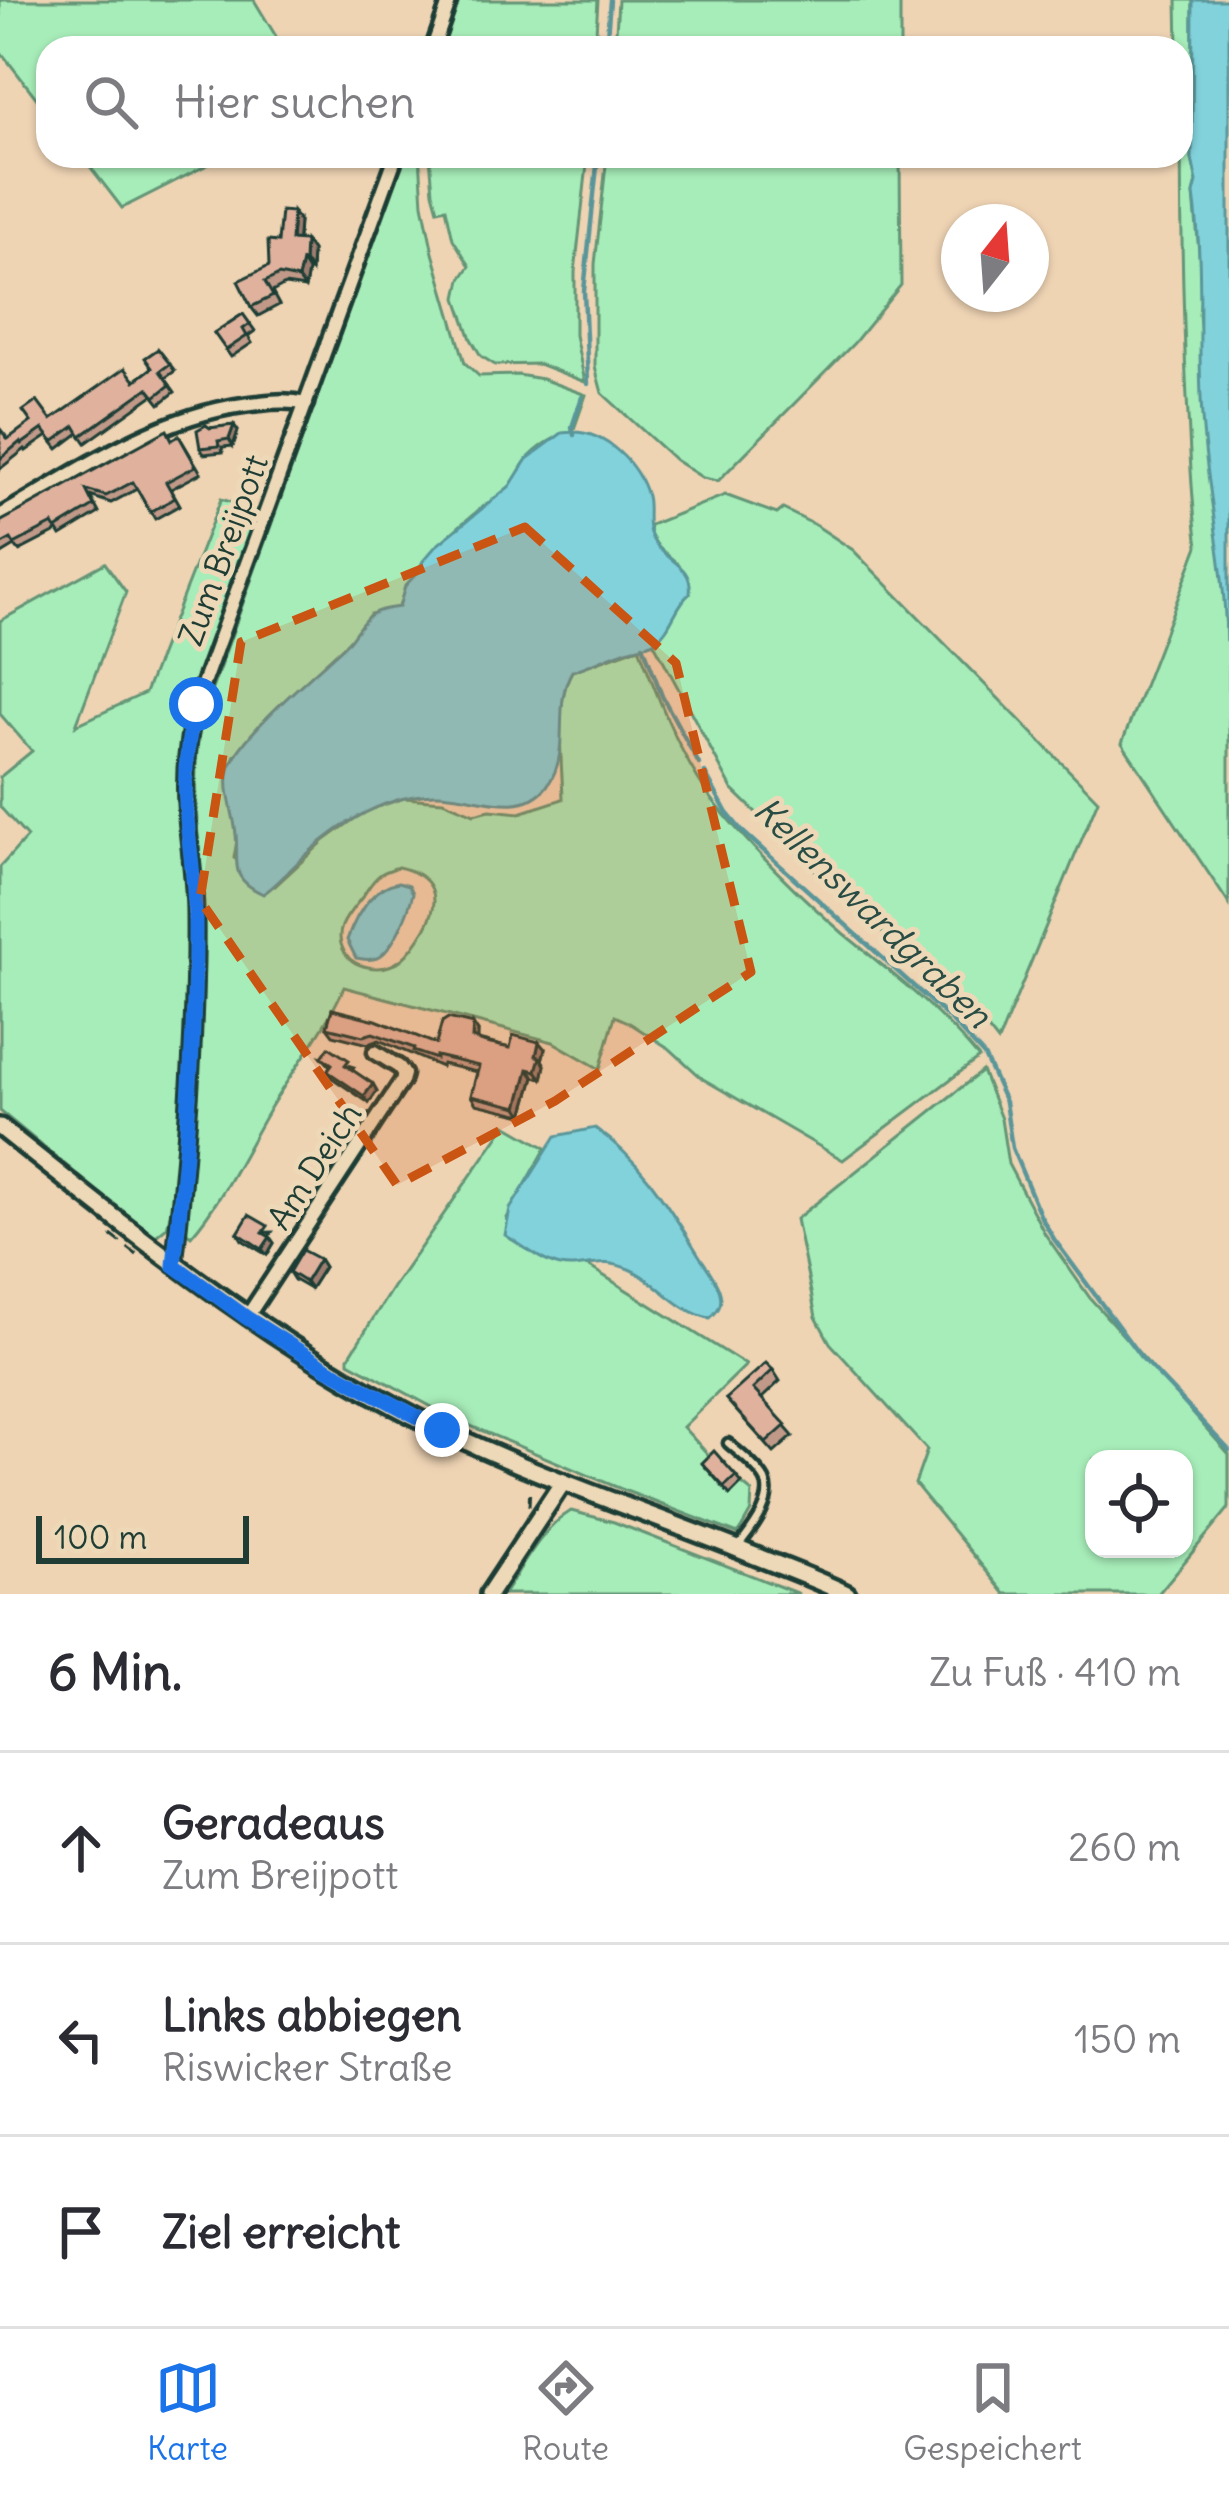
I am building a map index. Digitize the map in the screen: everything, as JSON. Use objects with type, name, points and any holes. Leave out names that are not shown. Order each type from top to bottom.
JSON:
[{"type":"street","points":[[438,36],[450,0]]},
{"type":"street","name":"Zum Breijpott","points":[[174,1265],[196,994],[195,891],[185,802],[189,729],[392,168]]},
{"type":"street","points":[[0,516],[148,431],[199,412],[291,400],[306,404]]},
{"type":"street","name":"Am Deich","points":[[247,1318],[402,1081],[399,1067],[375,1052]]},
{"type":"street","points":[[0,1127],[174,1265],[328,1369],[442,1430],[847,1594]]},
{"type":"street","points":[[488,1594],[563,1482]]},
{"type":"lane","points":[[728,1442],[764,1480],[766,1489],[761,1515],[737,1549]]},
{"type":"highlighted area","points":[[525,527],[676,663],[751,972],[555,1101],[397,1185],[200,900],[241,642]]},
{"type":"green space","points":[[0,0],[254,0],[276,36],[36,36],[36,98],[0,51]]},
{"type":"green space","points":[[458,0],[598,0],[596,36],[446,36]]},
{"type":"green space","points":[[618,0],[900,0],[900,36],[616,36]]},
{"type":"green space","points":[[1177,0],[1193,0],[1193,36],[1178,36]]},
{"type":"green space","points":[[1193,164],[1202,289],[1199,314],[1229,643],[1229,904],[1122,743],[1198,546],[1182,168],[1193,168]]},
{"type":"green space","points":[[91,168],[201,168],[122,208]]},
{"type":"green space","points":[[400,168],[421,168],[433,253],[465,363],[479,376],[542,379],[586,395],[573,432],[531,456],[507,489],[429,556],[399,607],[370,614],[235,755],[228,772],[237,840],[234,858],[275,886],[365,811],[404,798],[443,801],[474,814],[490,810],[520,813],[563,799],[561,715],[572,671],[639,647],[681,749],[729,819],[794,888],[932,1008],[979,1058],[843,1160],[703,1079],[670,1049],[615,1016],[600,1069],[553,1042],[344,987],[226,1187],[191,1236],[185,1224],[204,966],[198,744],[202,717]],"holes":[[[398,867],[420,876],[432,889],[433,907],[409,952],[387,967],[355,963],[341,945],[341,930],[373,881]]]},
{"type":"green space","points":[[431,168],[587,168],[575,272],[575,335],[585,382],[539,364],[495,365],[481,356],[457,298],[470,266],[453,239],[446,208],[438,210]]},
{"type":"green space","points":[[606,168],[900,168],[901,285],[854,343],[718,481],[703,478],[675,460],[602,393],[595,367],[595,264]]},
{"type":"green space","points":[[725,495],[777,514],[783,509],[853,550],[1098,800],[998,1042],[975,1013],[851,905],[732,789],[654,643],[690,593],[678,564],[649,533],[650,525]]},
{"type":"green space","points":[[221,499],[262,512],[187,719],[180,763],[191,989],[176,1191],[167,1227],[156,1236],[0,1111],[0,867],[27,837],[0,807],[0,777],[32,751],[0,714],[0,621],[105,563],[126,592],[76,725],[145,693]]},
{"type":"green space","points":[[982,1071],[1001,1119],[1008,1164],[1045,1234],[1090,1298],[1229,1454],[1229,1508],[1193,1552],[1193,1450],[1085,1450],[1085,1558],[1188,1558],[1158,1594],[1005,1594],[915,1484],[927,1450],[830,1343],[816,1317],[796,1219]]},
{"type":"green space","points":[[506,1125],[546,1148],[507,1218],[511,1239],[555,1263],[585,1264],[746,1365],[683,1427],[752,1492],[751,1511],[738,1534],[456,1420],[349,1362],[393,1287]]},
{"type":"green space","points":[[571,1511],[614,1522],[799,1594],[504,1594],[542,1538]]},
{"type":"water","points":[[1193,0],[1229,0],[1229,643],[1202,417]]},
{"type":"water","points":[[562,433],[609,444],[628,462],[647,496],[654,542],[687,574],[690,593],[665,631],[649,644],[572,671],[563,699],[555,772],[536,796],[509,803],[434,794],[393,801],[338,829],[263,894],[252,888],[238,869],[228,785],[235,756],[263,721],[348,642],[368,617],[399,607],[405,586],[436,546],[510,486],[527,459]]},
{"type":"water","points":[[399,882],[409,885],[413,893],[395,938],[377,958],[356,958],[347,940],[360,912],[380,890]]},
{"type":"water","points":[[595,1128],[652,1184],[713,1277],[721,1301],[710,1318],[688,1310],[629,1269],[607,1263],[555,1265],[505,1235],[510,1209],[556,1136]]},
{"type":"building","points":[[281,211],[293,212],[291,240],[305,241],[304,261],[298,279],[279,275],[265,282],[273,296],[251,307],[238,281],[269,266],[268,241],[278,242]]},
{"type":"building","points":[[243,314],[250,324],[243,329],[247,336],[226,350],[214,333]]},
{"type":"building","points":[[158,349],[170,364],[160,371],[170,385],[155,397],[148,388],[81,436],[75,426],[53,442],[43,429],[0,459],[0,429],[8,439],[31,422],[23,411],[37,401],[51,420],[125,368],[135,381],[152,368],[145,358]]},
{"type":"building","points":[[206,425],[234,425],[229,439],[218,441],[219,446],[200,448],[197,430]]},
{"type":"building","points":[[167,430],[172,440],[179,436],[196,466],[166,482],[175,498],[150,512],[133,482],[106,496],[86,490],[94,506],[56,529],[53,524],[14,544],[11,539],[0,545],[0,522]]},
{"type":"building","points":[[332,1009],[376,1020],[436,1044],[442,1022],[448,1018],[473,1024],[472,1038],[486,1043],[510,1048],[513,1035],[539,1042],[536,1056],[540,1057],[536,1071],[528,1069],[518,1107],[471,1096],[479,1066],[436,1059],[373,1033],[363,1036],[327,1027]]},
{"type":"building","points":[[329,1047],[373,1084],[364,1096],[327,1071],[332,1064],[322,1057]]},
{"type":"building","points":[[249,1215],[268,1226],[263,1233],[270,1237],[262,1249],[238,1233]]},
{"type":"building","points":[[302,1250],[319,1259],[305,1282],[289,1272]]},
{"type":"building","points":[[766,1363],[773,1370],[753,1389],[786,1425],[766,1443],[726,1399]]},
{"type":"building","points":[[714,1451],[736,1476],[724,1487],[702,1463]]},
{"type":"waterway","name":"Kellenswardgraben","points":[[607,36],[610,0]]},
{"type":"waterway","name":"Kellenswardgraben","points":[[588,384],[584,291],[597,168]]},
{"type":"waterway","name":"Kellenswardgraben","points":[[574,435],[572,427],[582,397]]},
{"type":"waterway","name":"Kellenswardgraben","points":[[643,645],[662,696],[699,764]]},
{"type":"waterway","name":"Kellenswardgraben","points":[[705,773],[742,831],[950,1019],[984,1056],[1005,1102],[1012,1148],[1054,1239],[1140,1356],[1229,1450]]},
{"type":"route","points":[[196,704],[189,729],[185,802],[195,891],[196,994],[174,1265],[328,1369],[442,1430]]}]
